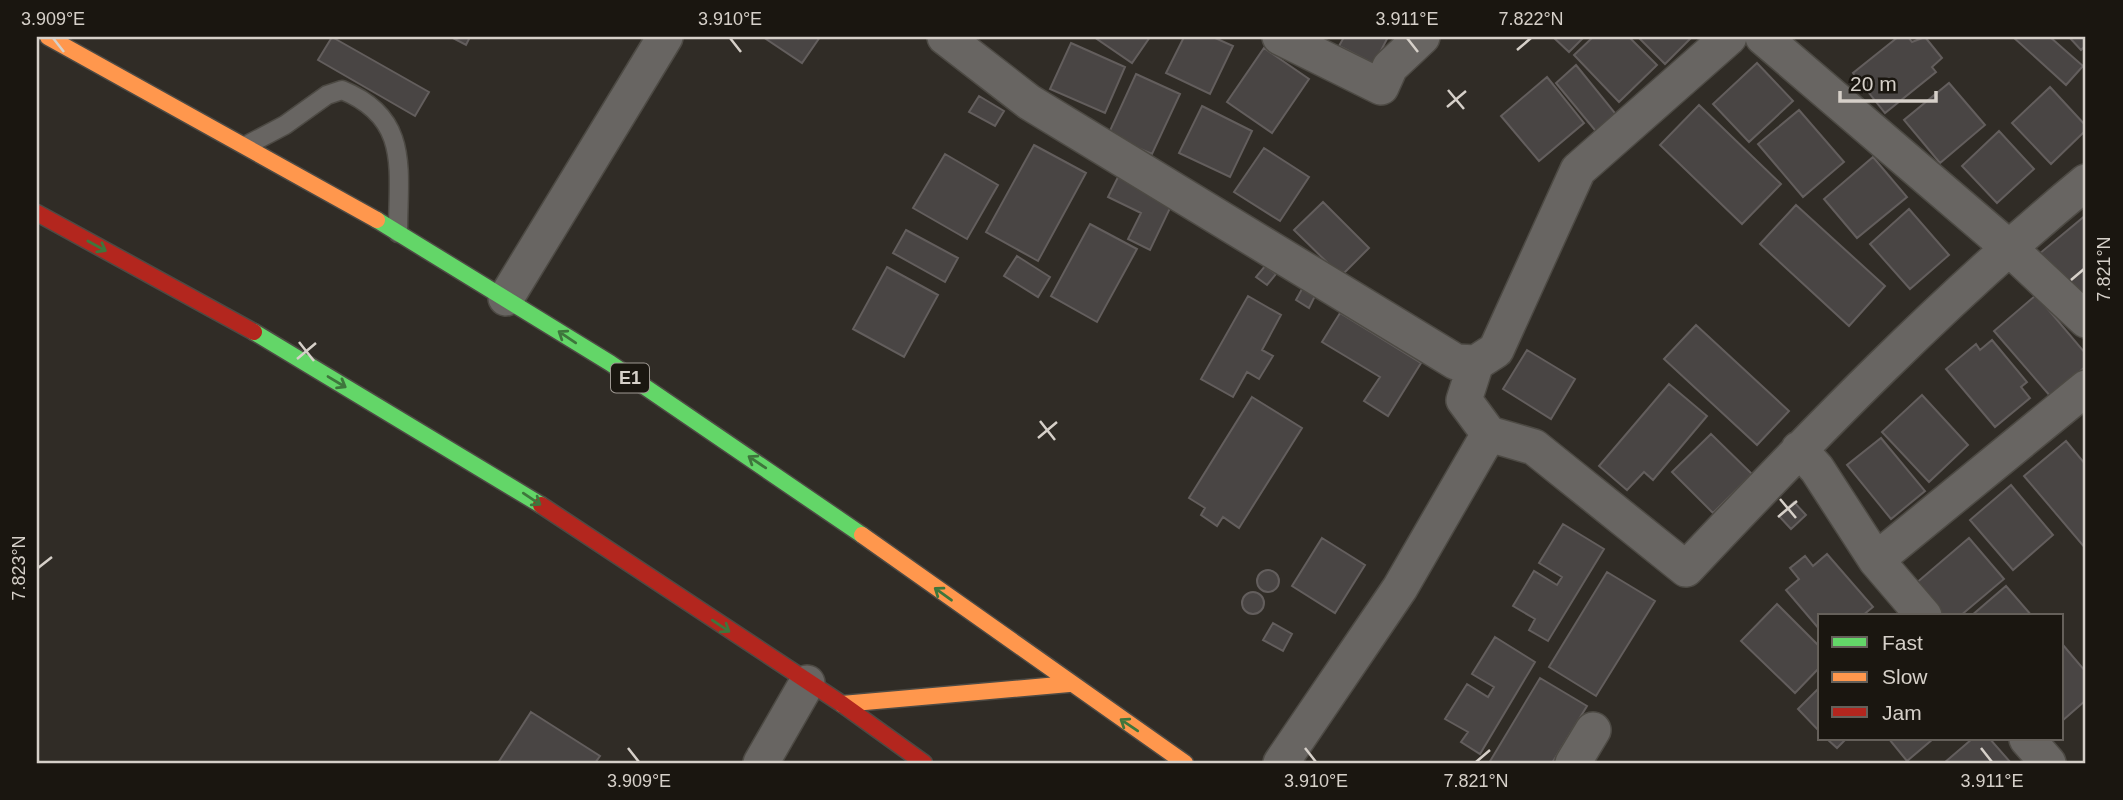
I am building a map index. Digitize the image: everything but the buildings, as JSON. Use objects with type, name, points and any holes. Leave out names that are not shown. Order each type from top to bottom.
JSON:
[{"type":"highway","name":"E1","points":[[48,37],[189,111],[506,298],[790,484],[1069,684],[1185,763]]},
{"type":"highway","points":[[37,213],[256,334],[508,483],[842,704],[924,763]]},
{"type":"highway","points":[[842,704],[1069,684]]},
{"type":"street","points":[[506,298],[665,37]]},
{"type":"street","points":[[946,37],[1029,102],[1456,362],[1476,363],[1496,350],[1578,170],[1729,37]]},
{"type":"street","points":[[1280,37],[1381,87],[1390,66],[1422,37]]},
{"type":"street","points":[[1763,37],[2008,247],[2086,320]]},
{"type":"street","points":[[1476,363],[1464,400],[1489,435],[1534,447],[1686,569],[1799,449],[2008,247],[2086,182]]},
{"type":"street","points":[[1876,560],[2086,388]]},
{"type":"street","points":[[1281,763],[1400,587],[1489,435]]},
{"type":"street","points":[[1799,449],[1817,469],[1876,560],[1922,614]]},
{"type":"street","points":[[761,763],[807,683]]},
{"type":"street","points":[[1573,763],[1593,730]]},
{"type":"street","points":[[2028,740],[2048,763]]},
{"type":"lane","points":[[247,145],[285,125],[327,94],[342,90],[361,98],[382,113],[397,152],[398,234]]},
{"type":"traffic: fast","points":[[377,220],[610,363],[862,535]]},
{"type":"traffic: fast","points":[[254,332],[541,505]]},
{"type":"traffic: slow","points":[[48,37],[377,220]]},
{"type":"traffic: slow","points":[[862,535],[1185,763]]},
{"type":"traffic: slow","points":[[842,704],[1069,684]]},
{"type":"traffic: jam","points":[[37,213],[254,332]]},
{"type":"traffic: jam","points":[[541,505],[842,704],[924,763]]}]
